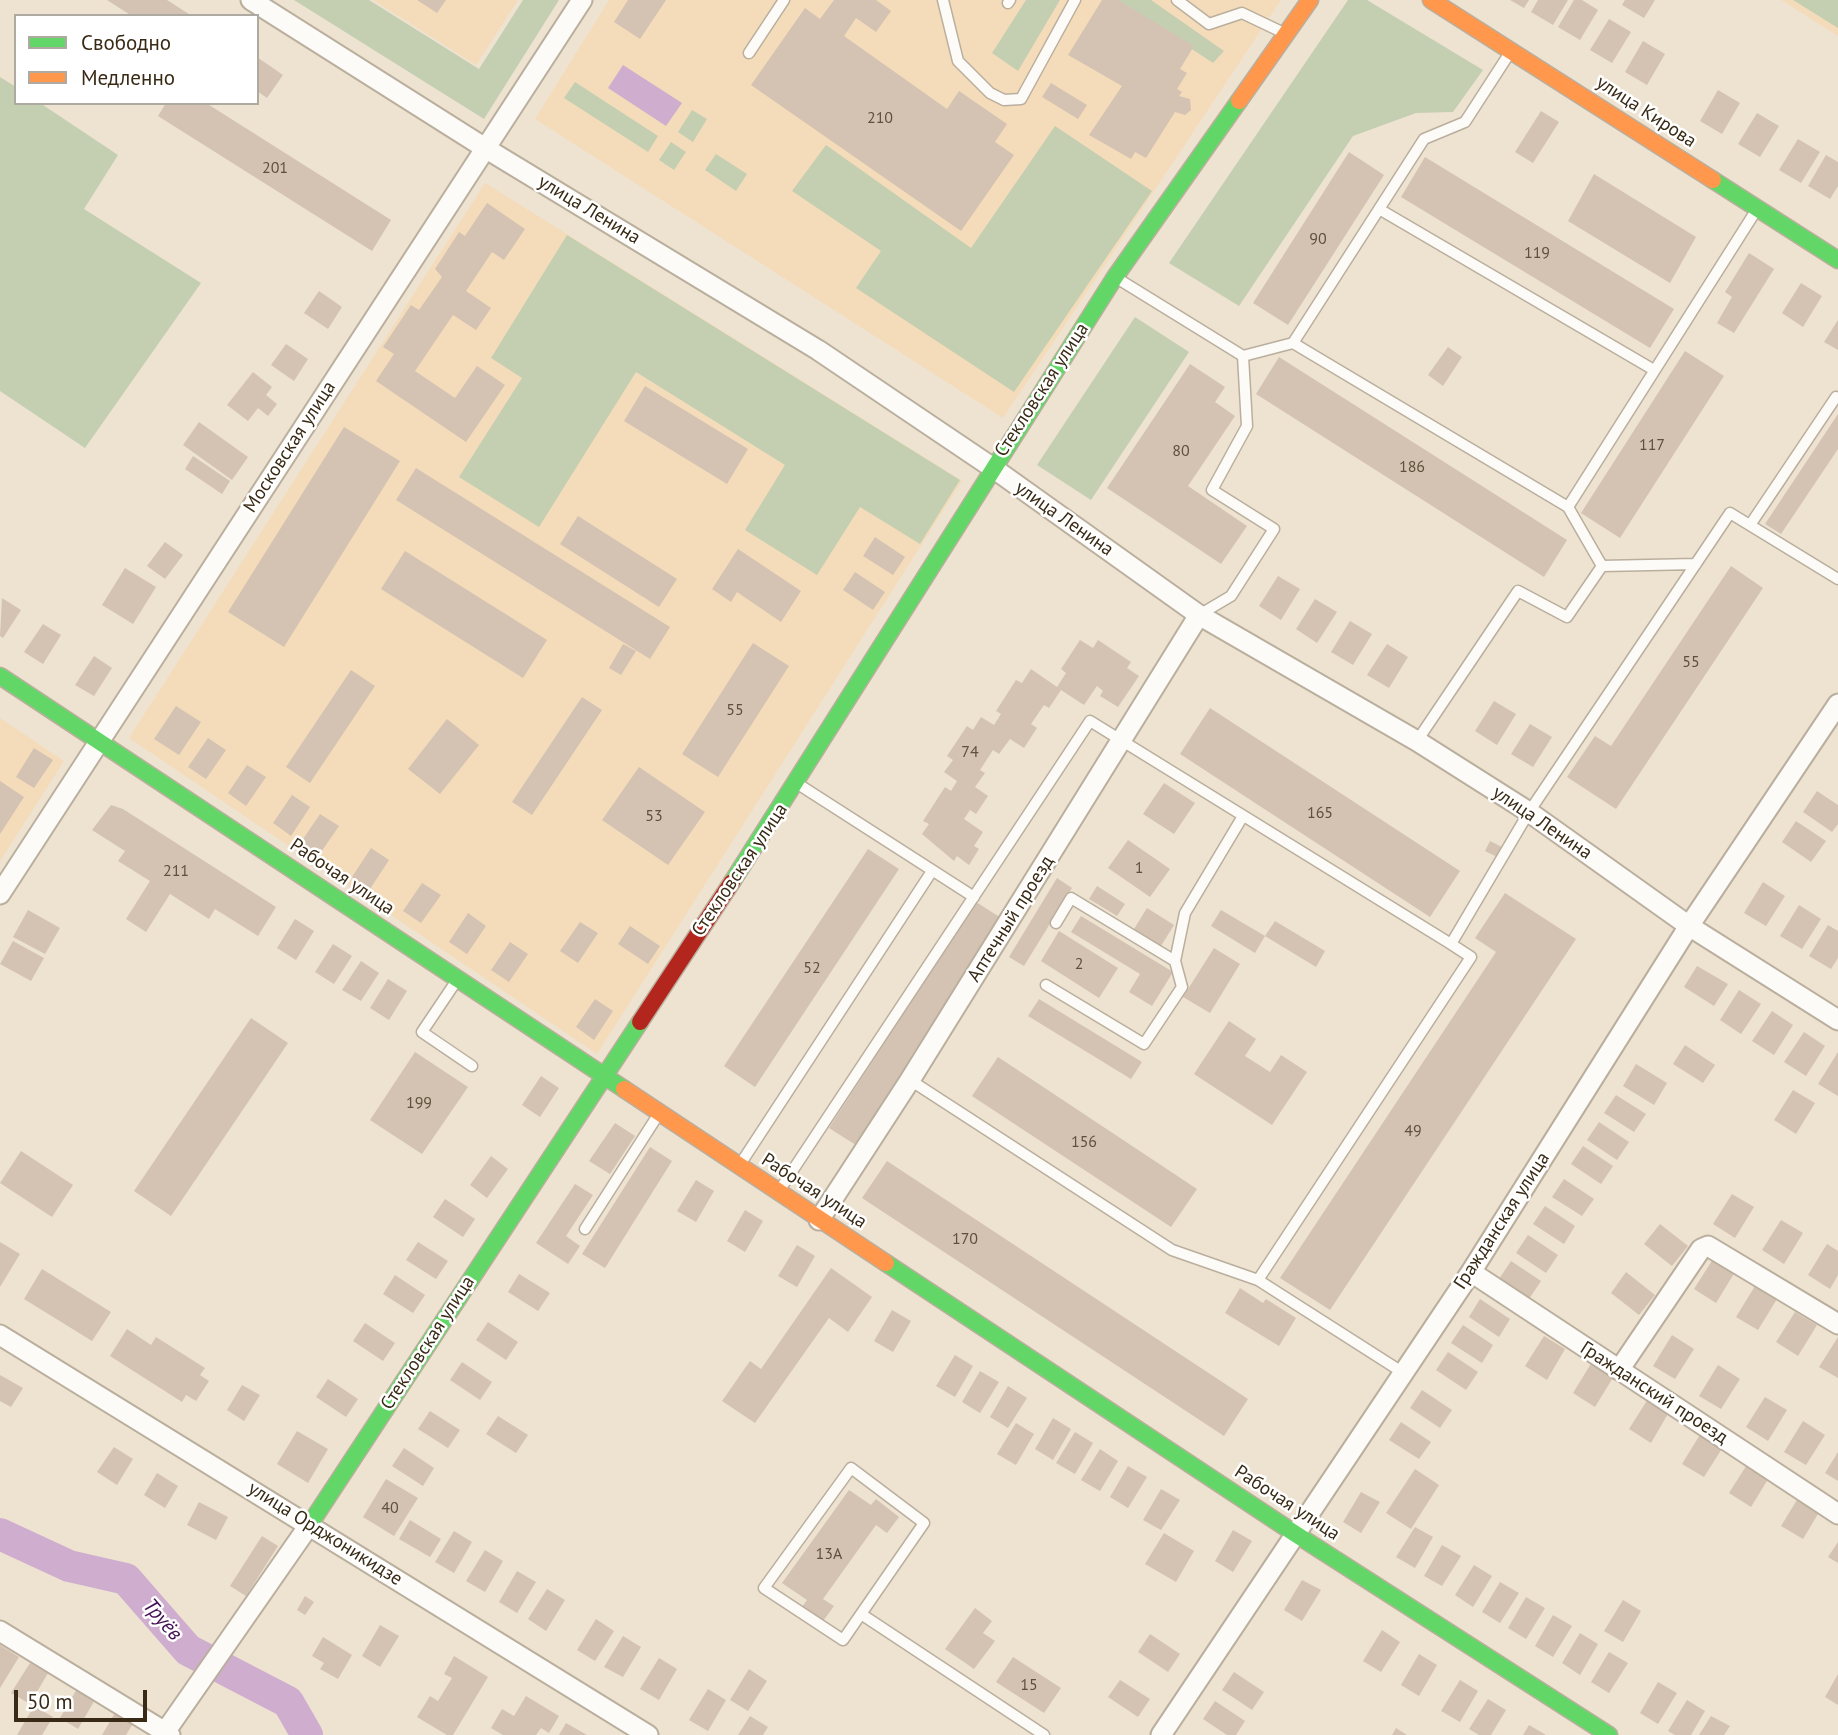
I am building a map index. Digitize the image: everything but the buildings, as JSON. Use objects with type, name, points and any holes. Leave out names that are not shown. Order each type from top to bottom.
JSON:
[{"type":"street","name":"улица Ленина","points":[[251,0],[485,148],[818,350],[993,468],[1199,615],[1417,741],[1529,812],[1689,926],[1838,1020]]},
{"type":"street","name":"Московская улица","points":[[0,894],[582,0]]},
{"type":"street","name":"Стекловская улица","points":[[167,1733],[310,1524],[797,783],[1115,276],[1310,0]]},
{"type":"street","name":"улица Кирова","points":[[1431,0],[1838,260]]},
{"type":"street","name":"Аптечный проезд","points":[[819,1220],[910,1080],[1199,615]]},
{"type":"street","name":"Рабочая улица","points":[[0,676],[1294,1533],[1609,1735]]},
{"type":"street","name":"Гражданская улица","points":[[1161,1735],[1471,1272],[1689,926],[1838,704]]},
{"type":"street","points":[[1619,1370],[1701,1249],[1709,1246],[1838,1324]]},
{"type":"street","name":"Гражданский проезд","points":[[1471,1272],[1838,1514]]},
{"type":"street","name":"улица Орджоникидзе","points":[[0,1335],[648,1735]]},
{"type":"street","points":[[0,1631],[167,1733]]},
{"type":"lane","points":[[749,53],[784,0]]},
{"type":"lane","points":[[943,0],[958,61],[990,93],[1004,100],[1021,99],[1075,0]]},
{"type":"lane","points":[[1177,0],[1209,24],[1242,13],[1259,18],[1286,34]]},
{"type":"lane","points":[[1115,276],[1243,356],[1293,343],[1424,139],[1465,122],[1511,50]]},
{"type":"lane","points":[[1568,508],[1757,208]]},
{"type":"lane","points":[[1379,209],[1654,370]]},
{"type":"lane","points":[[1293,343],[1568,508],[1602,566]]},
{"type":"lane","points":[[1199,615],[1231,596],[1274,529],[1212,490],[1247,426],[1243,356]]},
{"type":"lane","points":[[1750,525],[1836,397]]},
{"type":"lane","points":[[1451,944],[1529,812],[1730,513],[1838,579]]},
{"type":"lane","points":[[1602,566],[1696,564]]},
{"type":"lane","points":[[1417,741],[1518,591],[1567,617],[1602,566]]},
{"type":"lane","points":[[778,1193],[1090,721],[1471,957],[1258,1280]]},
{"type":"lane","points":[[797,783],[974,897]]},
{"type":"lane","points":[[1046,985],[1144,1044],[1182,987],[1175,961],[1185,913],[1243,816]]},
{"type":"lane","points":[[738,1167],[932,871]]},
{"type":"lane","points":[[1056,923],[1071,898],[1175,961]]},
{"type":"lane","points":[[457,980],[422,1032],[472,1066]]},
{"type":"lane","points":[[910,1080],[1172,1250],[1258,1280],[1402,1372]]},
{"type":"lane","points":[[585,1229],[659,1114]]},
{"type":"lane","points":[[851,1468],[924,1523],[860,1614],[843,1640],[764,1588],[851,1468]]},
{"type":"lane","points":[[860,1614],[1044,1735]]},
{"type":"shaded area","points":[[373,0],[518,0],[476,65]]},
{"type":"shaded area","points":[[609,0],[1281,0],[1003,418],[535,119]]},
{"type":"shaded area","points":[[1781,0],[1838,0],[1838,36]]},
{"type":"shaded area","points":[[623,65],[682,103],[666,126],[608,88]]},
{"type":"shaded area","points":[[485,183],[962,481],[597,1054],[129,738]]},
{"type":"shaded area","points":[[0,718],[64,761],[0,861]]},
{"type":"green space","points":[[294,0],[369,0],[479,69],[523,0],[559,0],[484,119]]},
{"type":"green space","points":[[1026,0],[1060,0],[1018,71],[992,53]]},
{"type":"green space","points":[[1117,0],[1151,0],[1224,51],[1213,63]]},
{"type":"green space","points":[[1348,0],[1367,0],[1483,70],[1453,112],[1416,113],[1353,136],[1239,306],[1169,263]]},
{"type":"green space","points":[[1793,0],[1838,0],[1838,28]]},
{"type":"green space","points":[[0,77],[14,86],[14,105],[43,105],[118,155],[84,209],[201,283],[85,448],[0,391]]},
{"type":"green space","points":[[575,82],[658,136],[648,152],[564,98]]},
{"type":"green space","points":[[692,110],[707,119],[693,142],[678,132]]},
{"type":"green space","points":[[1055,126],[1152,191],[1014,392],[856,288],[881,251],[792,191],[826,145],[971,248]]},
{"type":"green space","points":[[671,142],[686,152],[674,170],[659,160]]},
{"type":"green space","points":[[716,154],[747,174],[736,191],[705,170]]},
{"type":"green space","points":[[567,235],[960,480],[920,544],[860,507],[817,575],[745,530],[785,465],[636,372],[539,527],[459,477],[522,378],[491,358]]},
{"type":"green space","points":[[1135,317],[1189,352],[1091,500],[1037,465]]},
{"type":"waterway","name":"Труёв","points":[[0,1534],[69,1566],[126,1579],[188,1650],[288,1702],[307,1735]]},
{"type":"traffic: fast","points":[[732,882],[1115,277],[1239,101]]},
{"type":"traffic: fast","points":[[1713,180],[1838,260]]},
{"type":"traffic: fast","points":[[0,676],[624,1089]]},
{"type":"traffic: fast","points":[[310,1524],[640,1022]]},
{"type":"traffic: fast","points":[[886,1263],[1294,1533],[1609,1735]]},
{"type":"traffic: slow","points":[[1239,101],[1310,0]]},
{"type":"traffic: slow","points":[[1431,0],[1713,180]]},
{"type":"traffic: slow","points":[[624,1089],[886,1263]]},
{"type":"traffic: jam","points":[[640,1022],[732,882]]}]
